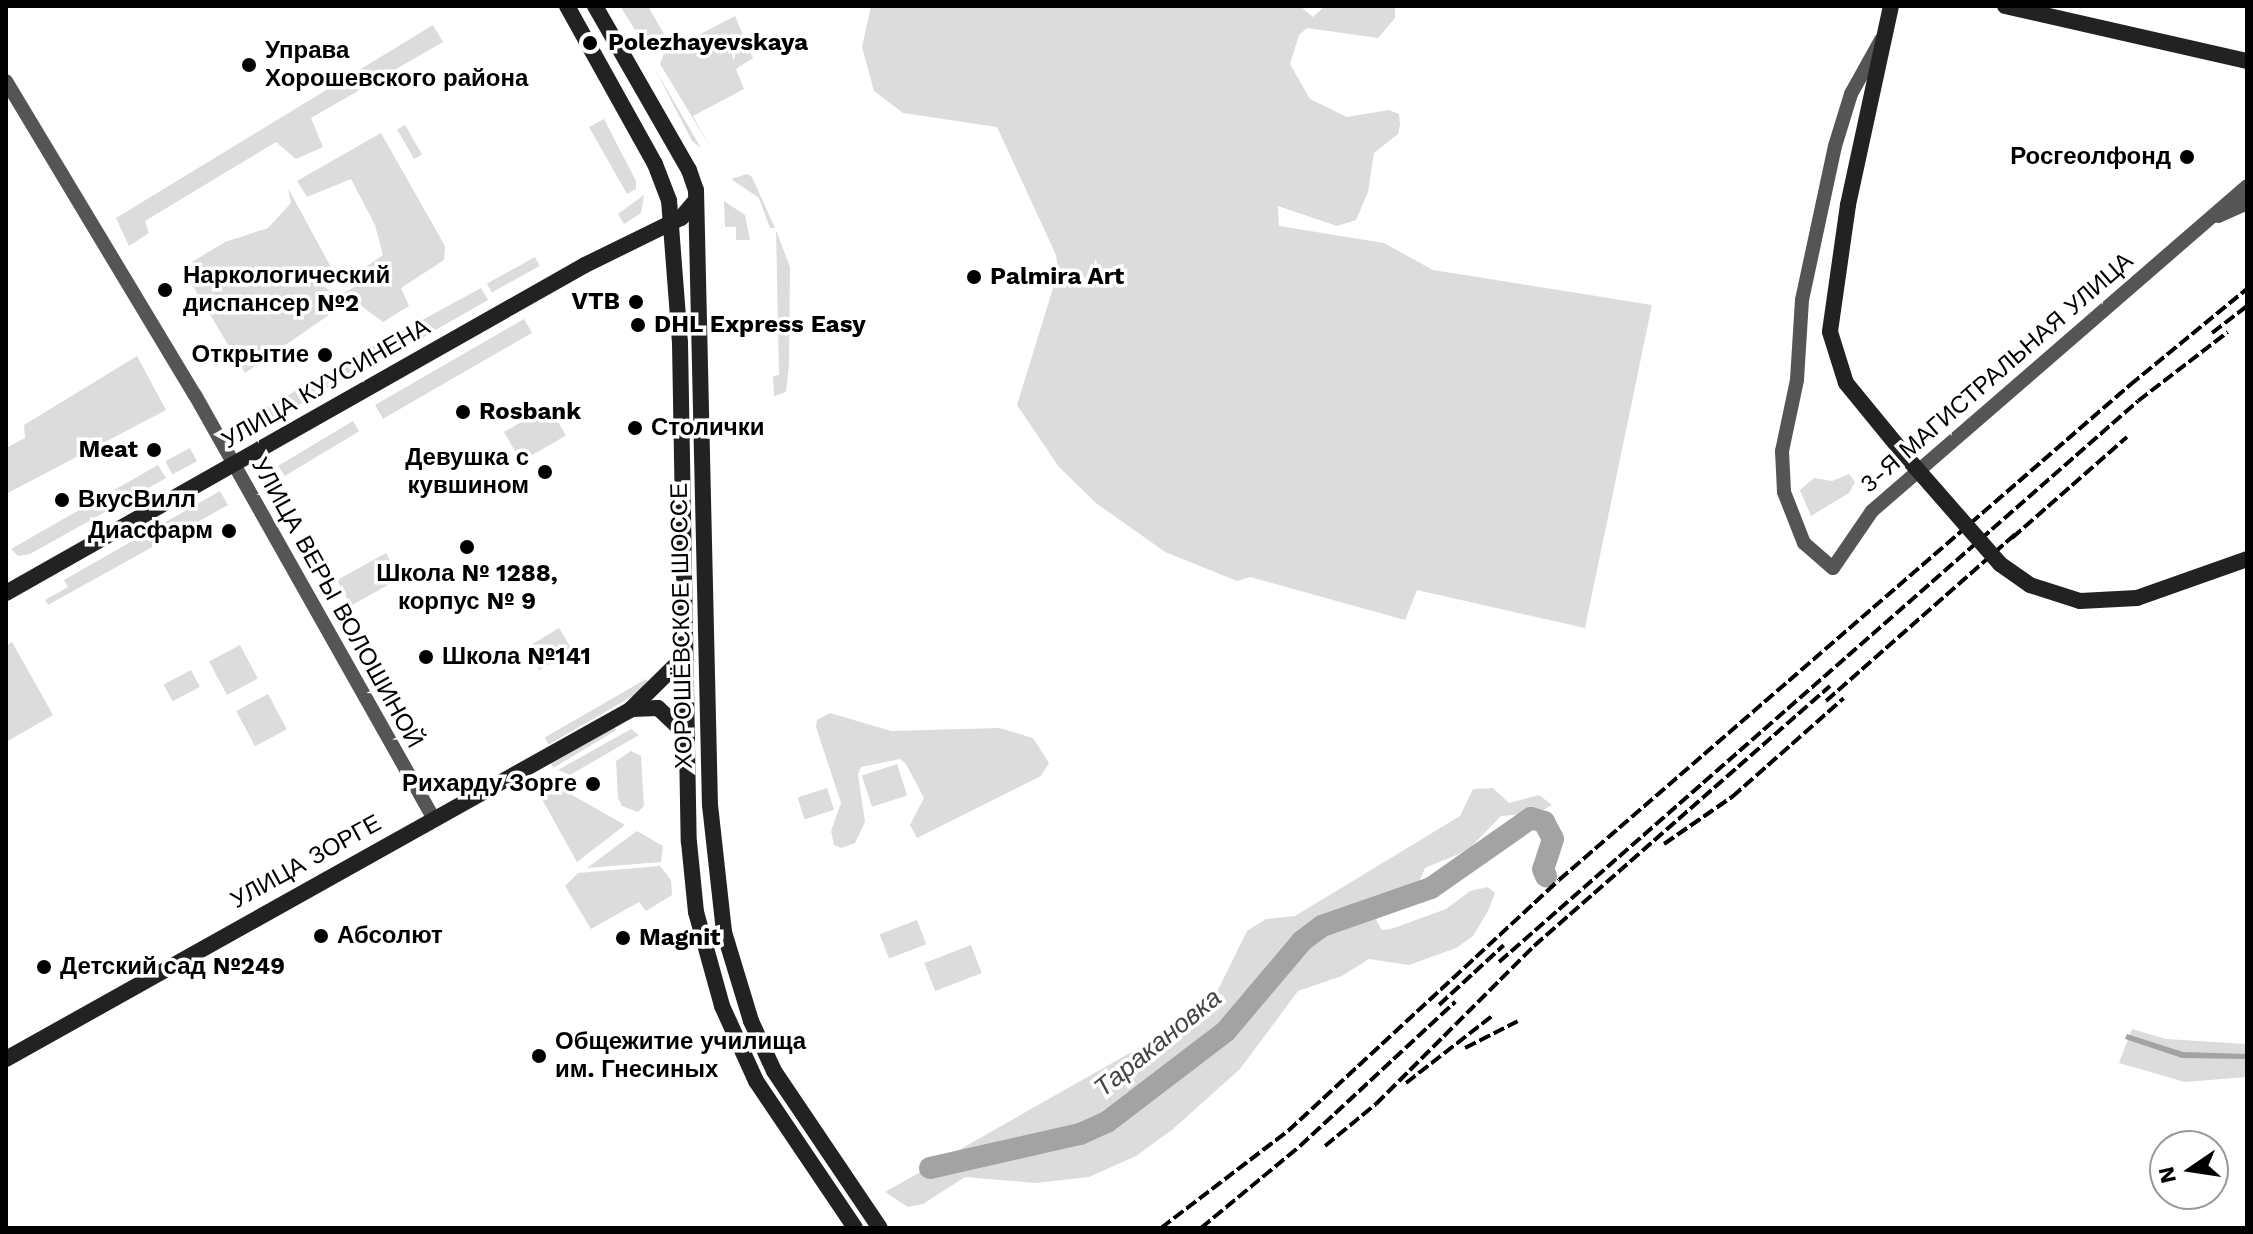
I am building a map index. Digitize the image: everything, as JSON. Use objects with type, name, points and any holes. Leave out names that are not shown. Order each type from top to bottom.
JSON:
[{"type":"main road","name":"ХОРОШЁВСКОЕ ШОССЕ","points":[[567,6],[655,164],[672,223],[683,429],[685,656],[693,893],[722,1006],[776,1115],[855,1228]]},
{"type":"main road","name":"ХОРОШЁВСКОЕ ШОССЕ","points":[[595,6],[689,170],[696,195],[710,805],[719,909],[737,982],[774,1071],[880,1228]]},
{"type":"main road","points":[[1891,6],[1843,232],[1830,332],[1846,383],[1994,557],[2030,585],[2080,601],[2137,598],[2247,559]]},
{"type":"main road","points":[[2005,6],[2247,61]]},
{"type":"main road","points":[[672,223],[693,210],[696,195]]},
{"type":"main road","points":[[672,223],[693,231],[698,256]]},
{"type":"main road","name":"УЛИЦА КУУСИНЕНА","points":[[6,593],[633,239],[672,223]]},
{"type":"main road","name":"УЛИЦА ЗОРГЕ","points":[[6,1059],[630,710],[685,656]]},
{"type":"main road","points":[[630,710],[660,709],[687,735]]},
{"type":"street","name":"3-Я МАГИСТРАЛЬНАЯ УЛИЦА","points":[[1886,30],[1851,94],[1812,247],[1802,300],[1797,380],[1782,451],[1784,492],[1806,547],[1833,568],[1872,511],[2247,186]]},
{"type":"street","name":"УЛИЦА ВЕРЫ ВОЛОШИНОЙ","points":[[6,81],[234,464],[433,818]]},
{"type":"street","name":"3-Я МАГИСТРАЛЬНАЯ УЛИЦА","points":[[2203,223],[2247,203]]},
{"type":"shaded area","points":[[620,6],[648,6],[665,36],[663,43],[647,49]]},
{"type":"shaded area","points":[[871,6],[1300,6],[1313,17],[1325,6],[1395,6],[1395,18],[1378,38],[1307,28],[1299,35],[1290,64],[1310,99],[1347,117],[1389,110],[1399,114],[1400,124],[1398,134],[1374,153],[1368,192],[1356,220],[1337,226],[1278,206],[1279,226],[1384,243],[1433,270],[1652,305],[1585,628],[1417,590],[1405,620],[1250,577],[1237,581],[1165,552],[1096,503],[1059,467],[1017,405],[1058,272],[1056,255],[997,127],[903,113],[874,91],[862,47]]},
{"type":"shaded area","points":[[735,16],[753,58],[736,69],[744,89],[693,116],[711,148],[660,64],[664,53]]},
{"type":"shaded area","points":[[433,25],[443,42],[311,118],[323,147],[296,159],[276,142],[145,221],[149,233],[129,246],[116,218]]},
{"type":"shaded area","points":[[655,69],[701,148],[692,141]]},
{"type":"shaded area","points":[[604,119],[636,181],[636,189],[627,194],[589,127]]},
{"type":"shaded area","points":[[405,125],[422,154],[414,159],[397,130]]},
{"type":"shaded area","points":[[381,133],[445,246],[444,260],[401,288],[409,306],[383,322],[352,299],[245,373],[182,268],[225,242],[268,228],[291,203],[288,188],[333,271],[318,281],[337,297],[364,281],[364,268],[383,255],[375,225],[351,179],[307,197],[297,181]]},
{"type":"shaded area","points":[[747,174],[752,177],[775,228],[770,228],[759,198],[731,179]]},
{"type":"shaded area","points":[[644,195],[641,213],[624,224],[618,214]]},
{"type":"shaded area","points":[[724,201],[745,215],[750,240],[736,240],[736,227],[725,227]]},
{"type":"shaded area","points":[[776,230],[790,267],[789,364],[786,392],[774,396],[773,376],[779,375]]},
{"type":"shaded area","points":[[535,257],[540,266],[492,292],[487,284]]},
{"type":"shaded area","points":[[481,288],[488,300],[420,339],[405,337],[402,331]]},
{"type":"shaded area","points":[[524,319],[532,333],[383,419],[375,405]]},
{"type":"shaded area","points":[[387,338],[394,350],[268,423],[261,411]]},
{"type":"shaded area","points":[[137,356],[166,410],[6,494],[6,448],[25,438],[24,425]]},
{"type":"shaded area","points":[[549,406],[566,435],[521,461],[504,432]]},
{"type":"shaded area","points":[[353,421],[359,431],[285,476],[278,466]]},
{"type":"shaded area","points":[[190,448],[197,461],[172,474],[165,461]]},
{"type":"shaded area","points":[[158,465],[166,478],[30,554],[18,556],[11,549]]},
{"type":"shaded area","points":[[1849,474],[1855,482],[1849,493],[1811,516],[1800,490],[1814,478],[1832,481]]},
{"type":"shaded area","points":[[220,491],[228,505],[48,605],[45,600],[68,587],[64,580]]},
{"type":"shaded area","points":[[386,553],[400,578],[351,606],[337,580]]},
{"type":"shaded area","points":[[559,628],[572,650],[539,670],[526,648]]},
{"type":"shaded area","points":[[12,642],[53,715],[6,742],[6,646]]},
{"type":"shaded area","points":[[240,645],[258,679],[227,695],[209,661]]},
{"type":"shaded area","points":[[191,670],[200,687],[173,701],[164,685]]},
{"type":"shaded area","points":[[646,679],[650,686],[549,744],[545,738]]},
{"type":"shaded area","points":[[268,694],[287,729],[255,746],[236,711]]},
{"type":"shaded area","points":[[830,713],[891,731],[999,728],[1033,738],[1049,763],[1041,776],[917,838],[910,825],[924,798],[906,764],[900,759],[861,767],[858,775],[865,822],[855,843],[841,848],[834,845],[831,831],[841,803],[816,727],[817,720]]},
{"type":"shaded area","points":[[613,725],[616,730],[554,768],[550,763]]},
{"type":"shaded area","points":[[631,729],[639,735],[570,775],[558,770]]},
{"type":"shaded area","points":[[631,751],[641,756],[644,806],[638,812],[622,806],[618,798],[616,761]]},
{"type":"shaded area","points":[[897,764],[907,795],[872,807],[862,775]]},
{"type":"shaded area","points":[[551,783],[625,825],[577,862],[537,790]]},
{"type":"shaded area","points":[[827,788],[834,810],[805,819],[798,798]]},
{"type":"shaded area","points":[[1493,788],[1509,803],[1539,795],[1552,805],[1538,813],[1501,816],[1468,850],[1425,868],[1418,885],[1374,904],[1377,922],[1382,930],[1391,929],[1446,909],[1470,891],[1488,887],[1495,893],[1488,911],[1473,936],[1456,948],[1409,965],[1369,959],[1342,976],[1298,991],[1240,1069],[1173,1129],[1136,1156],[1089,1177],[1036,1183],[965,1177],[923,1204],[908,1207],[885,1192],[1209,1008],[1247,931],[1266,919],[1295,916],[1460,816],[1473,789]]},
{"type":"shaded area","points":[[637,831],[663,846],[661,862],[587,868]]},
{"type":"shaded area","points":[[660,866],[671,880],[672,895],[646,911],[639,902],[591,929],[565,886],[578,873]]},
{"type":"shaded area","points":[[917,920],[926,944],[889,959],[880,934]]},
{"type":"shaded area","points":[[971,945],[982,973],[935,991],[924,963]]},
{"type":"shaded area","points":[[2132,1029],[2166,1039],[2247,1044],[2247,1077],[2185,1082],[2119,1063]]},
{"type":"shaded area","points":[[2127,1034],[2183,1052],[2247,1054],[2247,1059],[2182,1058],[2125,1039]]},
{"type":"waterway","name":"Таракановка","points":[[930,1168],[1080,1134],[1107,1122],[1226,1031],[1302,941],[1322,926],[1431,888],[1531,818],[1544,822],[1553,839],[1543,869],[1546,876]]},
{"type":"railway","points":[[1161,1228],[1288,1131],[1559,880],[2130,385],[2247,289]]},
{"type":"railway","points":[[2212,333],[2247,306]]},
{"type":"railway","points":[[1499,962],[2138,401],[2228,332]]},
{"type":"railway","points":[[2012,538],[2127,437]]},
{"type":"railway","points":[[1826,701],[2018,532]]},
{"type":"railway","points":[[1325,1146],[1376,1104],[1534,946],[1830,686]]},
{"type":"railway","points":[[1664,844],[1732,797],[1844,698]]},
{"type":"railway","points":[[1439,1005],[1504,945]]},
{"type":"railway","points":[[1201,1228],[1300,1146],[1455,1002]]},
{"type":"railway","points":[[1406,1083],[1492,1016]]},
{"type":"railway","points":[[1465,1048],[1518,1021]]},
{"type":"place","name":"Polezhayevskaya","points":[[590,43]]},
{"type":"place","name":"Управа Хорошевского района","points":[[249,65]]},
{"type":"place","name":"Росгеолфонд","points":[[2187,157]]},
{"type":"place","name":"Palmira Art","points":[[974,277]]},
{"type":"place","name":"Наркологический диспансер №2","points":[[165,290]]},
{"type":"place","name":"VTB","points":[[636,302]]},
{"type":"place","name":"DHL Express Easy","points":[[638,325]]},
{"type":"place","name":"Открытие","points":[[325,355]]},
{"type":"place","name":"Rosbank","points":[[463,412]]},
{"type":"place","name":"Столички","points":[[635,428]]},
{"type":"place","name":"Meat","points":[[154,450]]},
{"type":"place","name":"Девушка с кувшином","points":[[545,472]]},
{"type":"place","name":"ВкусВилл","points":[[62,500]]},
{"type":"place","name":"Диасфарм","points":[[229,531]]},
{"type":"place","name":"Школа № 1288, корпус № 9","points":[[467,547]]},
{"type":"place","name":"Школа №141","points":[[426,657]]},
{"type":"place","name":"Рихарду Зорге","points":[[593,784]]},
{"type":"place","name":"Абсолют","points":[[321,936]]},
{"type":"place","name":"Magnit","points":[[623,938]]},
{"type":"place","name":"Детский сад №249","points":[[44,967]]},
{"type":"place","name":"Общежитие училища им. Гнесиных","points":[[539,1056]]}]
